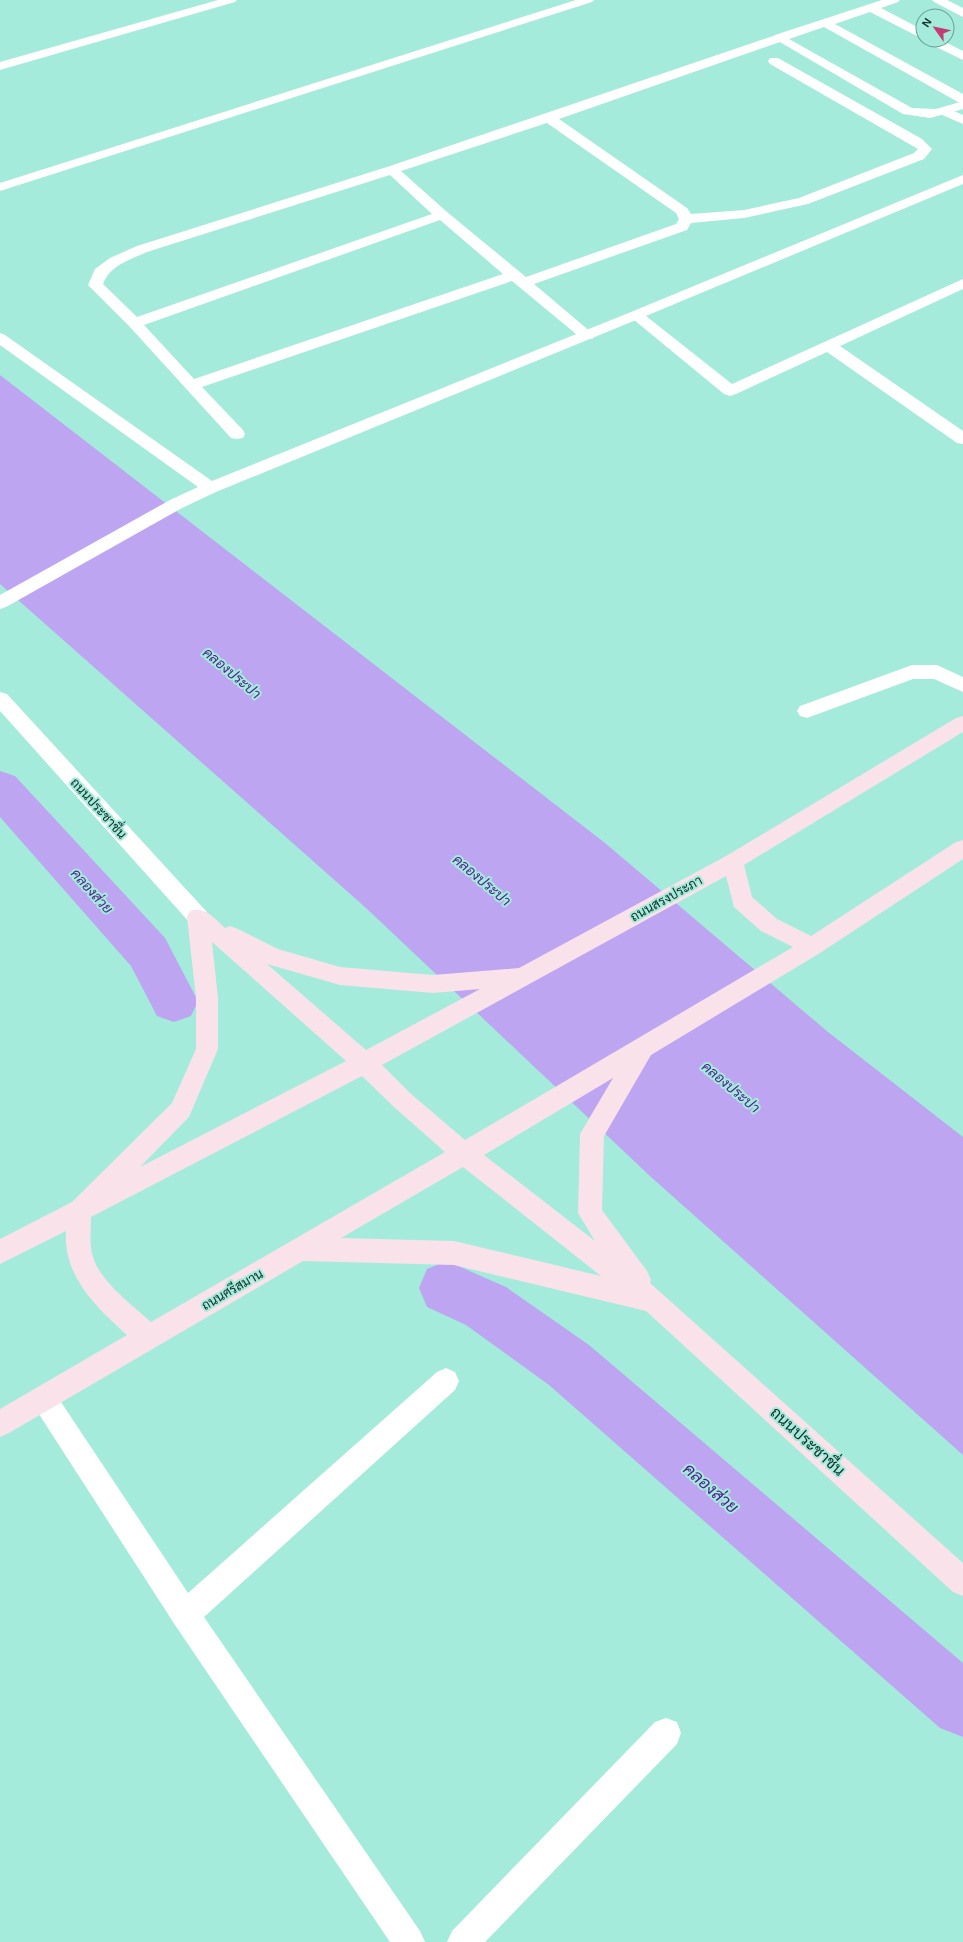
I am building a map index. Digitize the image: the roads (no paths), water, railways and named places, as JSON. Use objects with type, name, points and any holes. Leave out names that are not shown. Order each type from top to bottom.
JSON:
[{"type":"main road","name":"ถนนสรงประภา","points":[[364,1063],[733,862],[963,723]]},
{"type":"main road","points":[[463,1153],[554,1101],[812,947],[963,848]]},
{"type":"main road","points":[[733,862],[742,901],[769,924],[812,947]]},
{"type":"main road","points":[[198,917],[272,957],[340,976],[433,984],[526,975]]},
{"type":"main road","points":[[198,917],[364,1063],[402,1100],[463,1153],[653,1301]]},
{"type":"main road","points":[[148,1338],[98,1289],[85,1271],[78,1248],[79,1212],[181,1110],[207,1049],[206,998],[198,917]]},
{"type":"main road","points":[[642,1048],[592,1134],[590,1213],[653,1301]]},
{"type":"main road","points":[[0,1252],[364,1063]]},
{"type":"main road","name":"ถนนศรีสมาน","points":[[0,1424],[300,1250],[463,1153]]},
{"type":"main road","points":[[300,1250],[454,1253],[653,1301]]},
{"type":"main road","name":"ถนนประชาชื่น","points":[[653,1301],[963,1582]]},
{"type":"street","points":[[0,66],[231,0]]},
{"type":"street","points":[[0,187],[588,0]]},
{"type":"street","points":[[237,434],[134,323],[95,285],[100,272],[115,261],[142,249],[392,170],[894,0]]},
{"type":"street","points":[[938,0],[963,13]]},
{"type":"street","points":[[871,8],[915,31]]},
{"type":"street","points":[[824,23],[963,99]]},
{"type":"street","points":[[779,38],[908,111],[927,115],[945,111],[963,104]]},
{"type":"street","points":[[948,48],[963,56]]},
{"type":"street","points":[[686,219],[744,214],[803,201],[919,156],[925,149],[917,142],[774,61]]},
{"type":"street","points":[[945,111],[963,120]]},
{"type":"street","points":[[549,118],[682,211],[686,219]]},
{"type":"street","points":[[392,170],[442,215],[587,336]]},
{"type":"street","points":[[3,601],[176,504],[210,488],[636,316],[963,179]]},
{"type":"street","points":[[134,323],[442,215]]},
{"type":"street","points":[[192,385],[682,227],[686,219]]},
{"type":"street","points":[[636,316],[730,390],[963,283]]},
{"type":"street","points":[[0,338],[210,488]]},
{"type":"street","points":[[828,345],[963,439]]},
{"type":"street","points":[[807,711],[912,672],[937,672],[963,685]]},
{"type":"street","name":"ถนนประชาชื่น","points":[[0,699],[198,917]]},
{"type":"street","points":[[185,1615],[446,1381]]},
{"type":"street","points":[[44,1399],[185,1615],[409,1942]]},
{"type":"street","points":[[462,1942],[666,1733]]},
{"type":"water","name":"คลองประปา","points":[[0,375],[605,843],[828,1032],[963,1137],[963,1455],[651,1177],[366,908],[0,584]]},
{"type":"waterway","name":"คลองส่วย","points":[[0,788],[148,952],[174,1001]]},
{"type":"waterway","name":"คลองส่วย","points":[[447,1288],[486,1306],[569,1365],[963,1705]]}]
